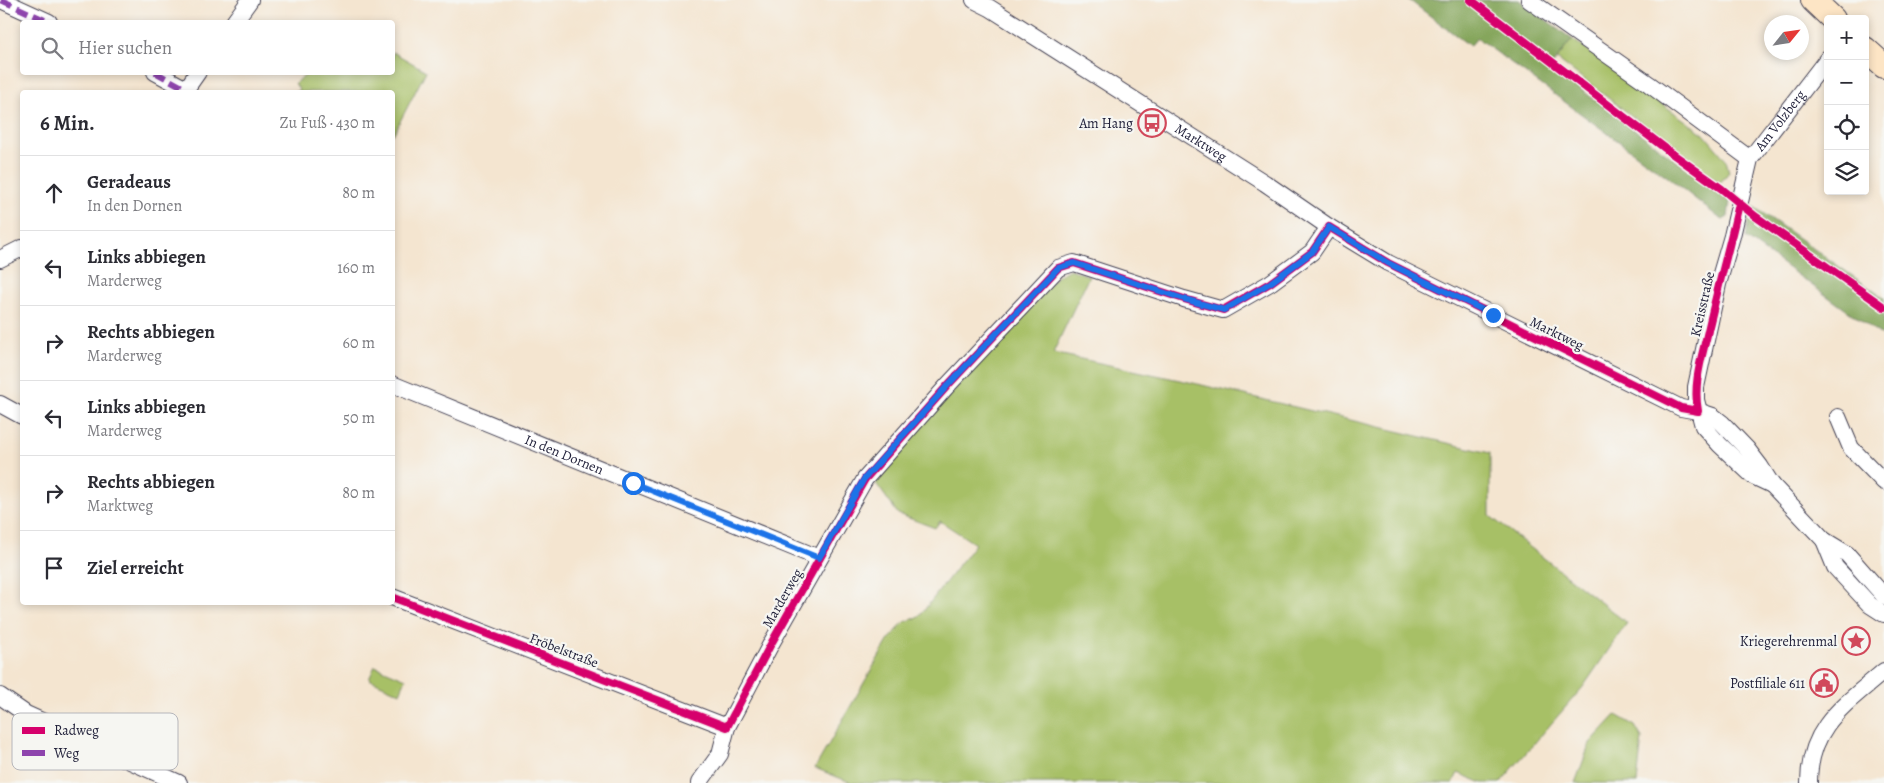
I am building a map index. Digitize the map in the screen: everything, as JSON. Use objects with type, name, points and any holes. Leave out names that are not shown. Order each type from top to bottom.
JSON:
[{"type":"street","points":[[1,0],[45,20]]},
{"type":"street","points":[[235,20],[250,0]]},
{"type":"street","name":"Marktweg","points":[[974,0],[991,4],[1329,227],[1388,263],[1681,408],[1698,411]]},
{"type":"street","points":[[1529,0],[1649,84],[1750,159]]},
{"type":"street","points":[[1814,0],[1828,15]]},
{"type":"street","points":[[1869,53],[1884,66]]},
{"type":"street","name":"Am Volzberg","points":[[1750,159],[1826,60]]},
{"type":"street","points":[[160,75],[183,90]]},
{"type":"street","points":[[186,90],[196,75]]},
{"type":"street","name":"Kreisstraße","points":[[1698,411],[1696,387],[1701,360],[1750,159]]},
{"type":"street","name":"Marderweg","points":[[699,783],[720,754],[727,727],[772,642],[864,479],[948,385],[1058,268],[1074,263],[1224,310],[1270,283],[1312,252],[1329,227]]},
{"type":"street","points":[[0,259],[20,249]]},
{"type":"street","name":"In den Dornen","points":[[395,385],[819,558]]},
{"type":"street","points":[[0,404],[20,415]]},
{"type":"street","points":[[1698,411],[1713,416],[1722,423],[1752,454],[1772,485],[1824,540],[1835,567],[1882,605]]},
{"type":"street","points":[[1838,417],[1851,448],[1884,482]]},
{"type":"street","name":"Fröbelstraße","points":[[395,598],[727,727]]},
{"type":"street","points":[[1809,783],[1811,756],[1823,728],[1839,710],[1884,672]]},
{"type":"street","points":[[0,696],[25,713]]},
{"type":"street","points":[[150,770],[179,783]]},
{"type":"green space","points":[[1409,0],[1519,0],[1572,39],[1551,67],[1730,201],[1728,217],[1723,220],[1718,217],[1669,178],[1477,38],[1470,46]]},
{"type":"green space","points":[[1572,39],[1704,134],[1726,160],[1729,172],[1720,183],[1557,59]]},
{"type":"green space","points":[[395,53],[426,71],[395,131],[395,90],[299,90],[295,83],[306,75],[395,75]]},
{"type":"green space","points":[[1750,204],[1884,298],[1884,337],[1746,238]]},
{"type":"green space","points":[[1070,269],[1089,276],[1053,353],[1189,382],[1490,453],[1490,516],[1627,623],[1583,687],[1500,783],[1482,783],[1458,773],[1453,783],[852,783],[815,768],[888,641],[904,622],[919,617],[975,544],[940,521],[935,528],[898,514],[873,479],[1057,276]]},
{"type":"green space","points":[[375,666],[406,679],[400,693],[369,679]]},
{"type":"green space","points":[[1616,715],[1635,726],[1642,738],[1637,783],[1575,783],[1590,743]]},
{"type":"marked path","points":[[1,0],[45,20]]},
{"type":"marked path","points":[[160,75],[186,89]]},
{"type":"cycle path","points":[[1471,0],[1670,152],[1722,189],[1755,216],[1884,307]]},
{"type":"cycle path","points":[[395,598],[727,727],[772,642],[865,479],[948,385],[1058,268],[1074,263],[1223,310],[1270,283],[1312,252],[1329,227],[1388,263],[1681,408],[1698,411],[1696,392],[1700,363],[1739,204]]},
{"type":"place","name":"Am Hang","points":[[1152,123]]},
{"type":"place","name":"Kriegerehrenmal","points":[[1856,641]]},
{"type":"place","name":"Postfiliale 611","points":[[1824,683]]},
{"type":"route","points":[[633,483],[819,558],[864,479],[948,385],[1058,268],[1074,263],[1224,310],[1270,283],[1312,252],[1329,227],[1388,263],[1493,315]]}]
